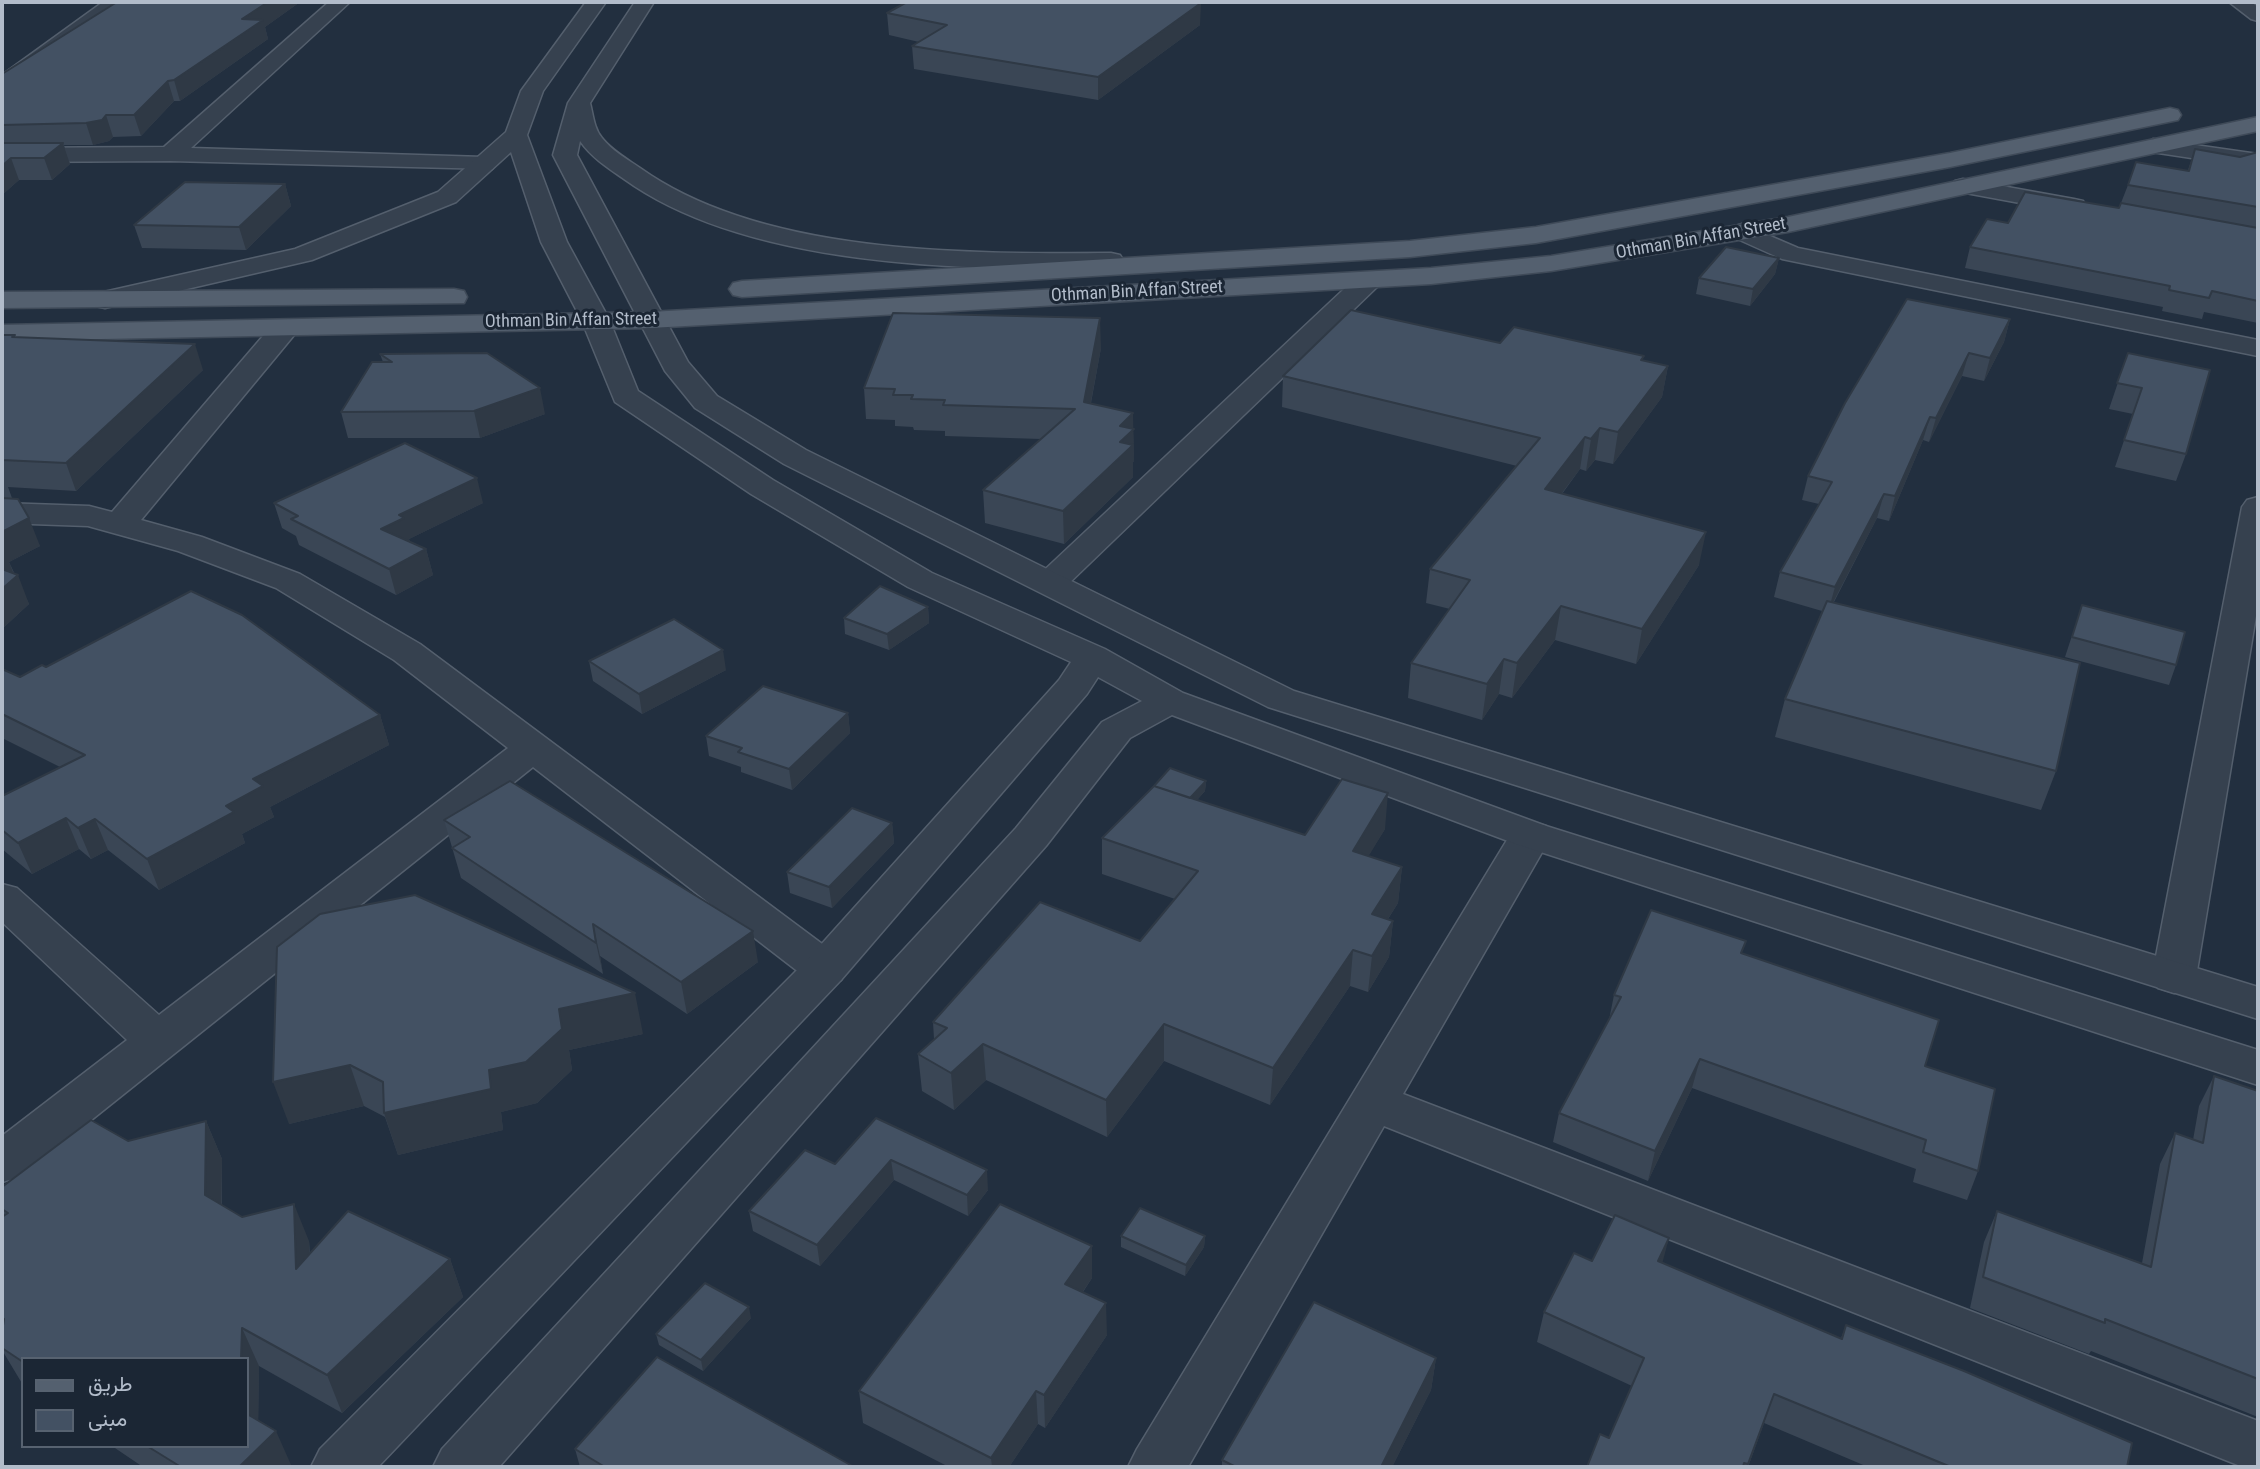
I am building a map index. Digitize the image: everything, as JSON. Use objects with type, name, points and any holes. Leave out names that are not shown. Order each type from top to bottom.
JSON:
[{"type":"main road","name":"Othman Bin Affan Street","points":[[722,290],[1410,249],[1536,235],[1613,223],[2258,101]]},
{"type":"main road","name":"Othman Bin Affan Street","points":[[2,333],[285,328],[651,303],[1356,281],[1534,266],[1742,232],[2258,124]]},
{"type":"main road","points":[[1356,281],[1347,270],[1359,263],[1537,245],[1613,223]]},
{"type":"main road","name":"Othman Bin Affan Street","points":[[527,296],[588,307]]},
{"type":"main road","name":"Othman Bin Affan Street","points":[[2,300],[472,297]]},
{"type":"street","points":[[2,85],[115,2]]},
{"type":"street","points":[[170,154],[340,2]]},
{"type":"street","points":[[105,300],[303,255],[447,197],[516,135],[532,91],[596,2]]},
{"type":"street","points":[[644,2],[579,103],[565,155],[651,303],[675,365],[706,402],[795,457],[1281,699],[2258,1003]]},
{"type":"street","points":[[2238,2],[2258,15]]},
{"type":"street","points":[[579,103],[590,138],[629,176],[679,202],[737,224],[831,244],[908,256],[1039,262],[1235,259]]},
{"type":"street","points":[[516,135],[554,242],[588,307],[625,396],[762,488],[920,580],[1092,657],[1170,701],[1531,835],[2258,1068]]},
{"type":"street","points":[[2153,146],[2258,161]]},
{"type":"street","points":[[2,155],[170,154],[485,164]]},
{"type":"street","points":[[1963,186],[2101,211]]},
{"type":"street","points":[[1742,232],[1791,254],[2258,348]]},
{"type":"street","points":[[1050,583],[1356,281]]},
{"type":"street","points":[[119,525],[285,328]]},
{"type":"street","points":[[2174,977],[2258,508]]},
{"type":"street","points":[[2,513],[89,516],[190,544],[288,581],[407,652],[825,969]]},
{"type":"street","points":[[340,1467],[825,969],[1074,686],[1092,657]]},
{"type":"street","points":[[461,1467],[1031,836],[1116,730],[1170,701]]},
{"type":"street","points":[[2,1163],[533,748]]},
{"type":"street","points":[[1157,1467],[1531,835]]},
{"type":"street","points":[[2,898],[158,1041]]},
{"type":"street","points":[[1374,1102],[2258,1447]]},
{"type":"building","points":[[117,2],[268,2],[242,19],[263,20],[174,80],[168,81],[134,115],[106,115],[102,120],[86,123],[2,125],[2,74]]},
{"type":"building","points":[[907,2],[1201,3],[1098,77],[912,46],[947,25],[887,13]]},
{"type":"building","points":[[2,143],[63,143],[44,158],[11,158],[2,166]]},
{"type":"building","points":[[2195,149],[2240,157],[2258,152],[2258,207],[2128,185],[2136,162],[2189,171]]},
{"type":"building","points":[[185,182],[285,184],[239,227],[134,225]]},
{"type":"building","points":[[2025,192],[2119,208],[2121,203],[2258,228],[2258,301],[2212,291],[2209,298],[2169,290],[2170,286],[1970,247],[1987,219],[2008,223]]},
{"type":"building","points":[[1726,247],[1779,258],[1753,289],[1699,278]]},
{"type":"building","points":[[1907,299],[2010,319],[1990,358],[1969,353],[1936,418],[1930,417],[1895,496],[1884,494],[1835,587],[1780,572],[1832,482],[1808,476],[1845,403]]},
{"type":"building","points":[[1351,310],[1500,343],[1514,327],[1644,356],[1641,360],[1668,366],[1618,432],[1600,428],[1591,439],[1585,437],[1545,489],[1706,532],[1642,629],[1561,606],[1517,663],[1504,659],[1487,684],[1411,663],[1470,580],[1430,569],[1540,438],[1283,376]]},
{"type":"building","points":[[893,313],[1100,318],[1084,402],[1133,413],[1120,426],[1134,429],[1120,442],[1133,445],[1063,511],[983,490],[1075,409],[943,405],[945,400],[911,399],[913,395],[893,395],[895,389],[864,388]]},
{"type":"building","points":[[2,335],[195,344],[66,463],[2,460]]},
{"type":"building","points":[[487,353],[540,388],[474,411],[341,412],[372,362],[392,362],[380,354]]},
{"type":"building","points":[[2128,353],[2210,370],[2186,454],[2124,440],[2142,388],[2117,383]]},
{"type":"building","points":[[405,443],[477,478],[399,515],[404,518],[381,529],[426,549],[389,569],[291,519],[298,516],[274,503]]},
{"type":"building","points":[[2,498],[18,499],[29,518],[2,532]]},
{"type":"building","points":[[2,569],[18,575],[2,589]]},
{"type":"building","points":[[880,586],[928,607],[887,634],[844,618]]},
{"type":"building","points":[[191,591],[242,615],[380,715],[253,779],[263,786],[226,806],[234,812],[147,859],[95,819],[78,828],[66,818],[18,843],[2,830],[2,796],[85,755],[2,714],[2,669],[20,677],[42,665],[46,667]]},
{"type":"building","points":[[1827,601],[2080,663],[2056,771],[1785,699]]},
{"type":"building","points":[[2082,605],[2185,632],[2176,665],[2072,637]]},
{"type":"building","points":[[674,619],[723,650],[639,694],[589,661]]},
{"type":"building","points":[[763,686],[848,713],[789,769],[738,752],[742,748],[706,736]]},
{"type":"building","points":[[1170,768],[1206,781],[1190,798],[1154,786]]},
{"type":"building","points":[[1342,779],[1388,793],[1353,851],[1402,867],[1372,914],[1393,921],[1372,956],[1353,950],[1273,1068],[1164,1024],[1106,1100],[983,1044],[951,1073],[918,1054],[947,1028],[933,1022],[1040,902],[1140,941],[1198,871],[1102,838],[1154,786],[1305,835]]},
{"type":"building","points":[[510,781],[753,931],[681,982],[593,924],[596,943],[452,848],[470,837],[444,820]]},
{"type":"building","points":[[852,808],[892,823],[829,887],[787,872]]},
{"type":"building","points":[[415,895],[635,993],[559,1009],[562,1029],[526,1062],[489,1070],[491,1089],[384,1113],[383,1082],[350,1065],[273,1082],[277,947],[320,914]]},
{"type":"building","points":[[1651,910],[1746,941],[1741,953],[1939,1020],[1925,1066],[1995,1089],[1978,1171],[1923,1152],[1926,1140],[1700,1059],[1655,1151],[1559,1113],[1621,997],[1614,995]]},
{"type":"building","points":[[2214,1076],[2258,1091],[2258,1379],[2105,1319],[2105,1323],[1983,1277],[1997,1211],[2151,1267],[2175,1133],[2203,1143]]},
{"type":"building","points":[[876,1118],[987,1170],[967,1195],[891,1160],[817,1245],[749,1211],[805,1150],[835,1164]]},
{"type":"building","points":[[91,1120],[128,1141],[206,1121],[205,1195],[242,1217],[294,1204],[296,1269],[348,1211],[450,1259],[327,1375],[242,1328],[241,1357],[21,1357],[21,1361],[2,1348],[2,1217],[8,1213],[2,1209],[2,1187]]},
{"type":"building","points":[[1000,1204],[1092,1246],[1065,1284],[1106,1303],[1044,1395],[1036,1391],[991,1458],[859,1391]]},
{"type":"building","points":[[1140,1208],[1205,1236],[1186,1265],[1121,1236]]},
{"type":"building","points":[[1615,1215],[1669,1238],[1658,1261],[1842,1339],[1846,1325],[1964,1371],[2132,1443],[2127,1467],[1951,1467],[1774,1394],[1748,1464],[1744,1463],[1743,1467],[1587,1467],[1600,1434],[1609,1438],[1644,1358],[1544,1312],[1574,1253],[1592,1261]]},
{"type":"building","points":[[705,1283],[749,1307],[701,1360],[656,1334]]},
{"type":"building","points":[[1314,1302],[1436,1358],[1381,1467],[1236,1467],[1222,1460]]},
{"type":"building","points":[[657,1357],[854,1467],[605,1467],[575,1449]]},
{"type":"building","points":[[248,1415],[276,1431],[239,1467],[181,1467],[150,1448],[248,1448]]}]
